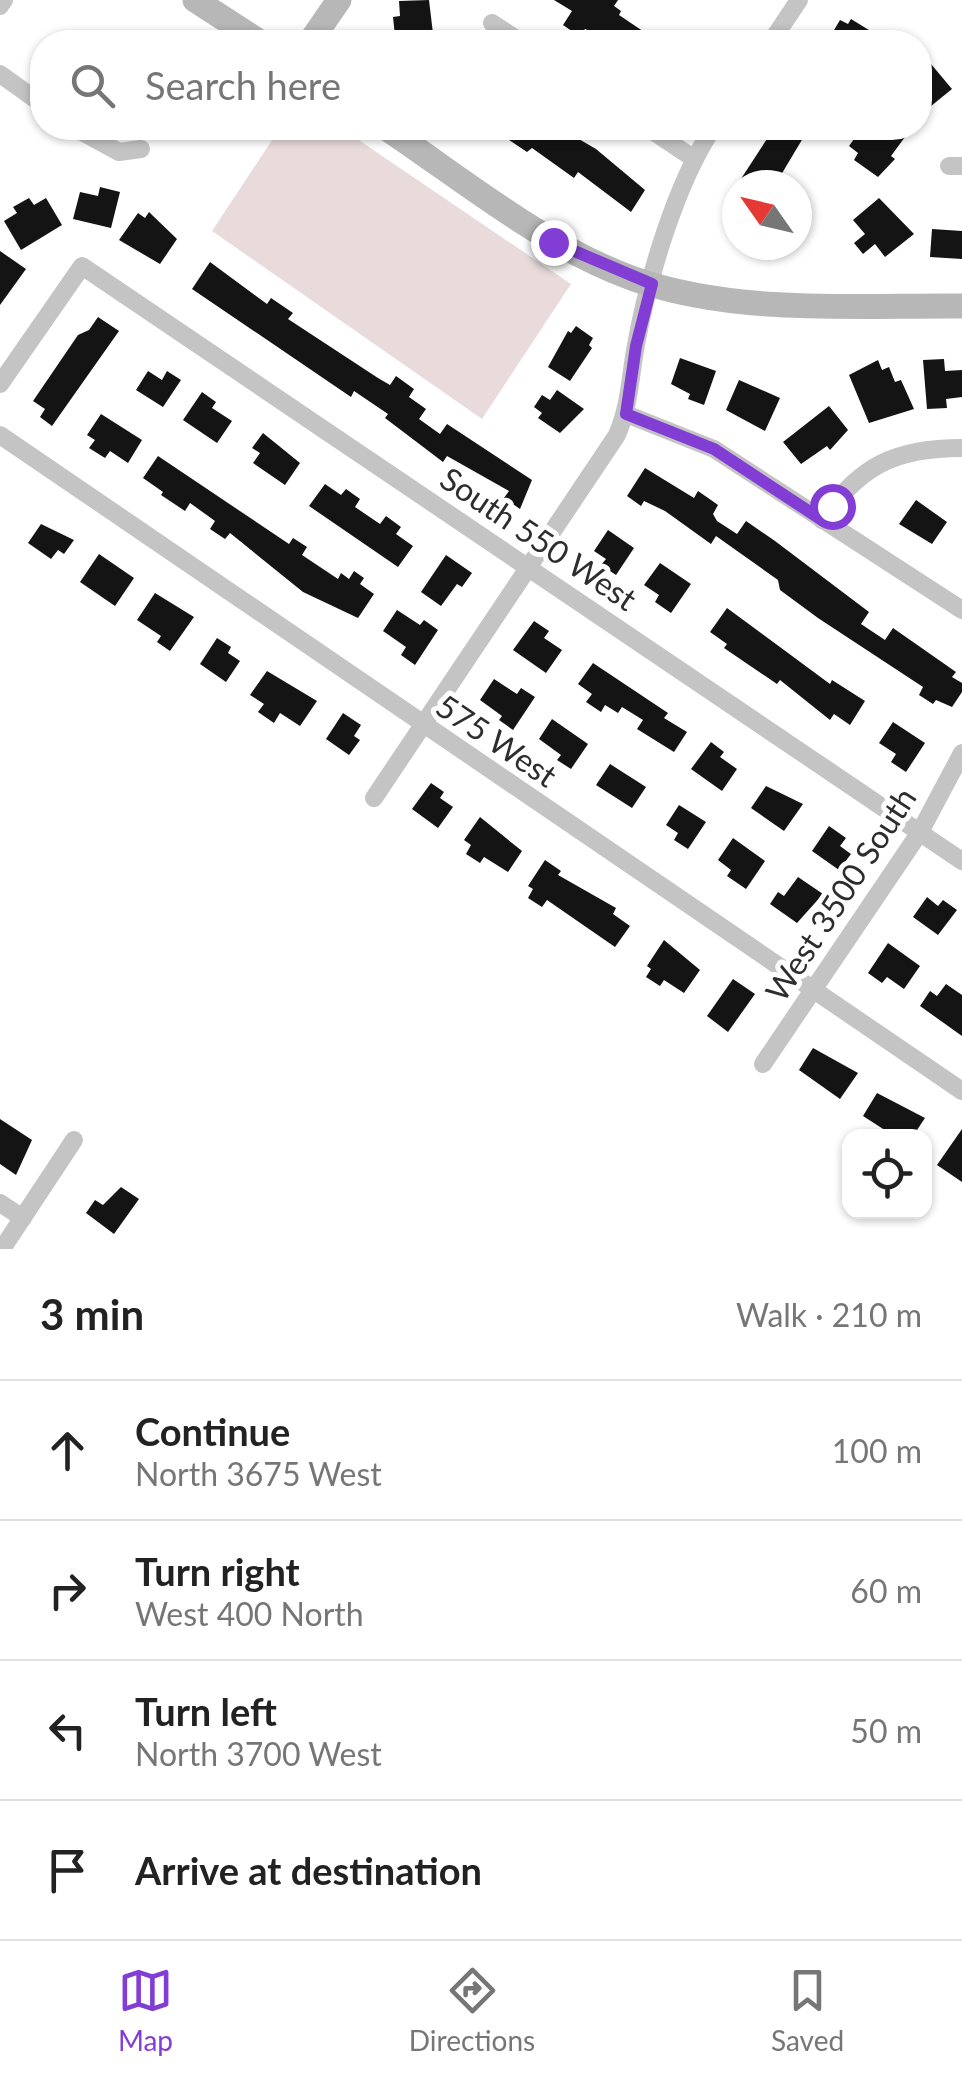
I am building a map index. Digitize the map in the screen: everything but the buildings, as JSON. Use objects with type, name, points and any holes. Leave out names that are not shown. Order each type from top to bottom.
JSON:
[{"type":"street","points":[[0,6],[4,0]]},
{"type":"street","points":[[195,0],[241,30]]},
{"type":"street","points":[[318,30],[339,0]]},
{"type":"street","points":[[779,30],[800,0]]},
{"type":"street","points":[[492,22],[504,30]]},
{"type":"street","points":[[0,74],[30,95]]},
{"type":"street","points":[[97,140],[119,152],[141,149]]},
{"type":"street","points":[[404,140],[553,242],[652,284],[720,298],[773,303],[962,306]]},
{"type":"street","points":[[666,140],[693,158]]},
{"type":"street","points":[[374,798],[531,568],[626,414],[636,346],[652,284],[693,158],[705,140]]},
{"type":"street","name":"South 550 West","points":[[0,384],[82,266],[962,861]]},
{"type":"street","points":[[626,414],[714,449],[962,610]]},
{"type":"street","name":"575 West","points":[[0,435],[962,1091]]},
{"type":"street","points":[[822,520],[852,482],[885,460],[920,448],[962,448]]},
{"type":"street","name":"West 3500 South","points":[[763,1064],[920,832],[962,753]]},
{"type":"street","points":[[2,1249],[74,1140]]},
{"type":"street","points":[[0,1202],[22,1218]]},
{"type":"shaded area","points":[[272,140],[359,140],[571,284],[482,419],[212,231]]},
{"type":"route","points":[[553,242],[652,284],[636,346],[626,414],[714,449],[822,520],[832,506]]}]
